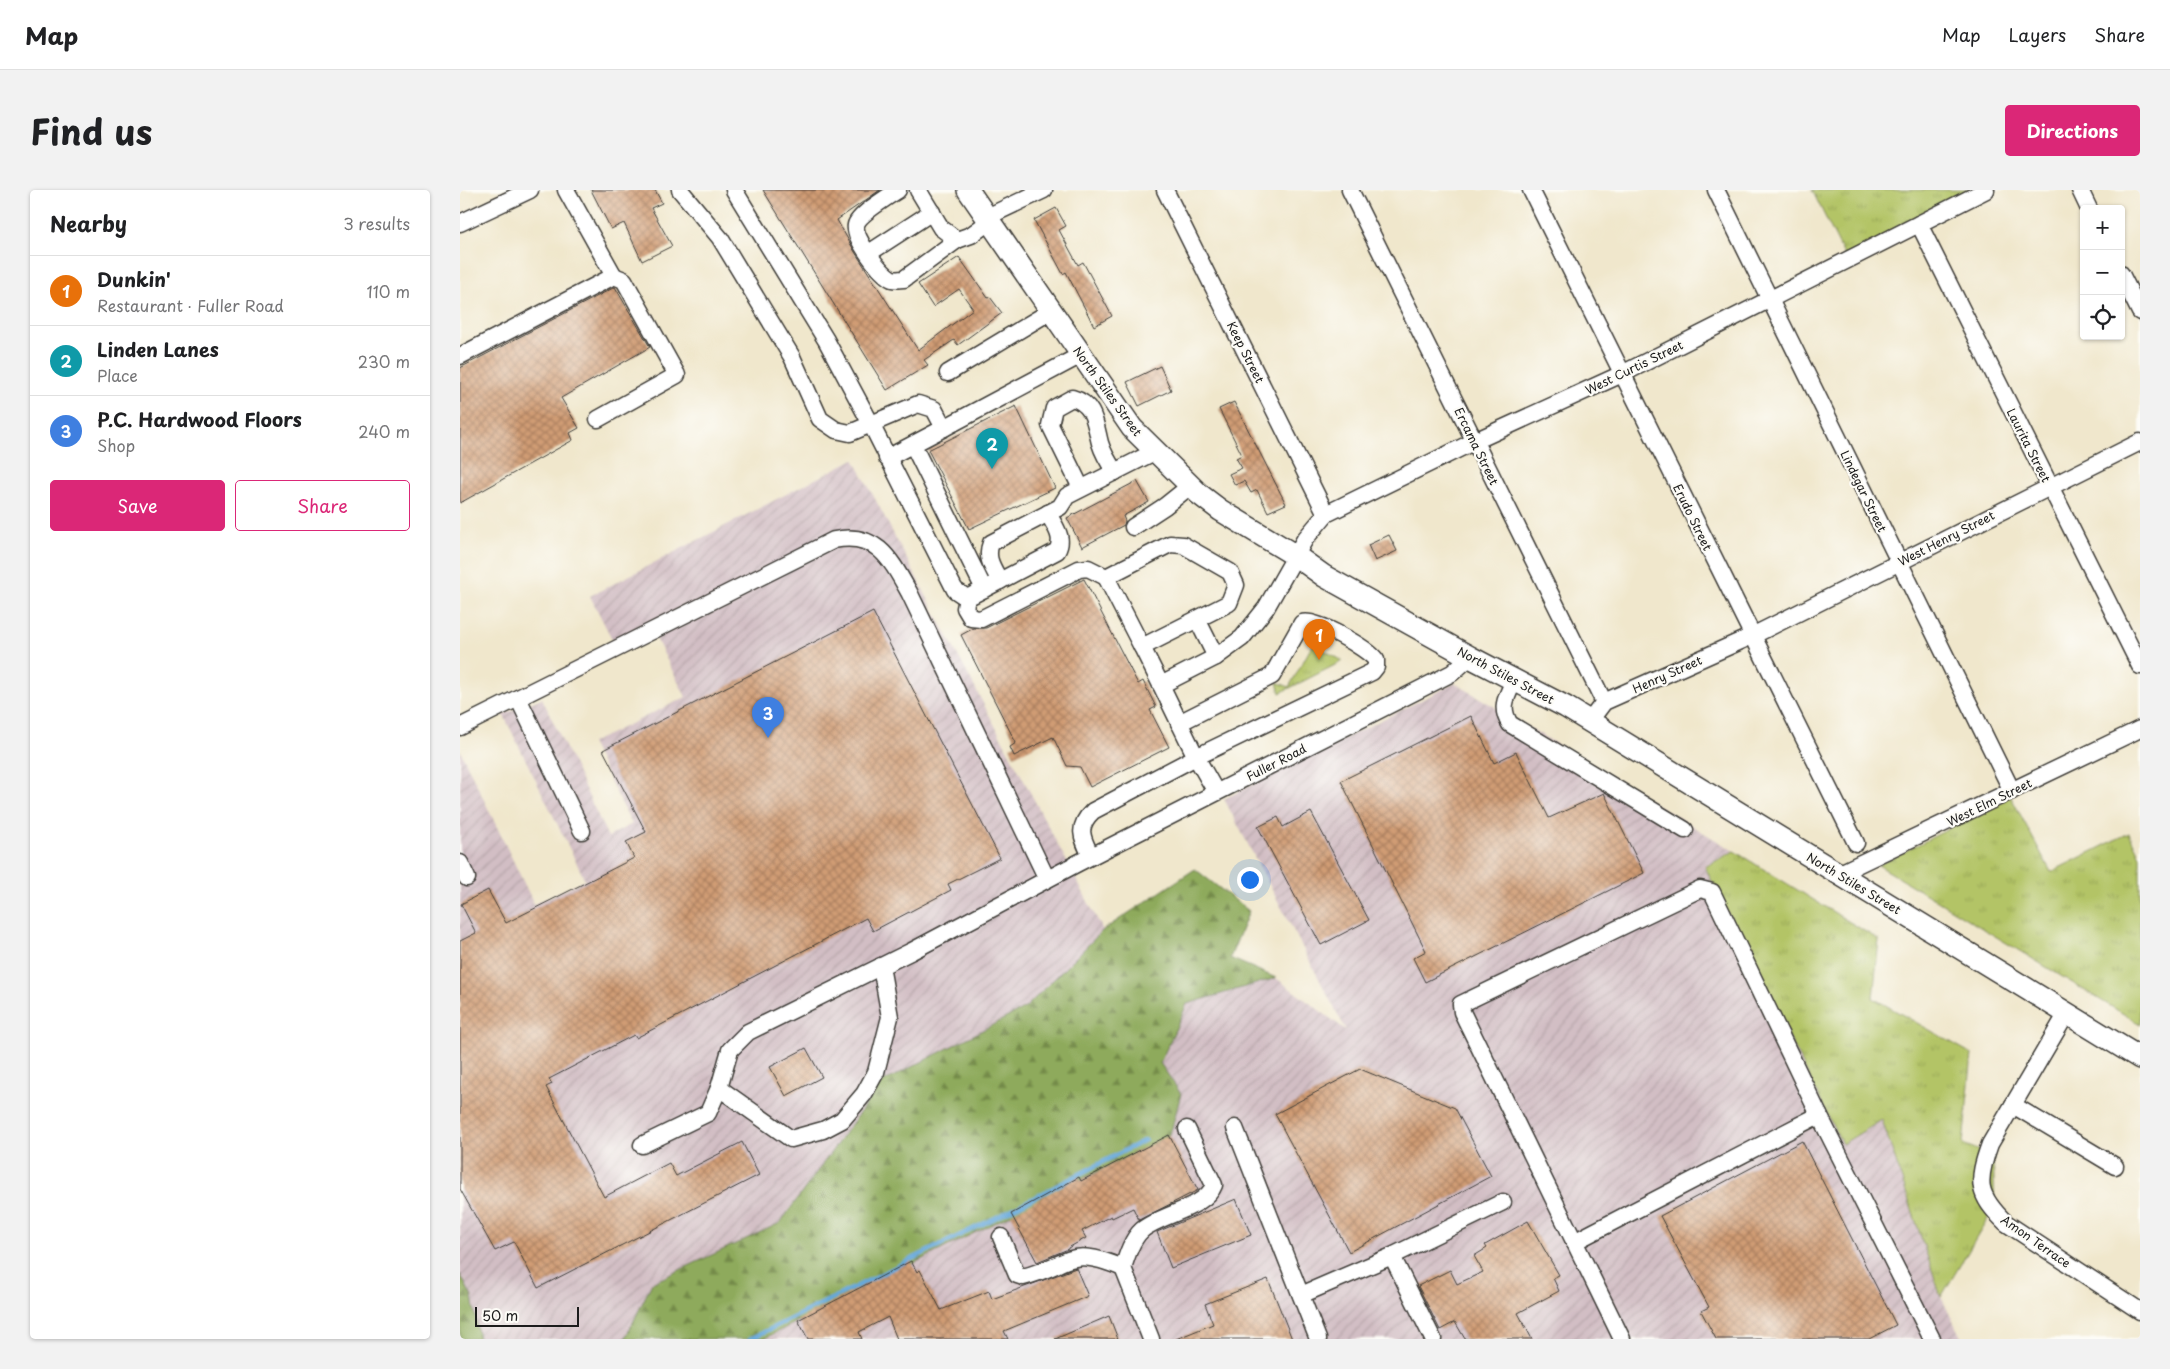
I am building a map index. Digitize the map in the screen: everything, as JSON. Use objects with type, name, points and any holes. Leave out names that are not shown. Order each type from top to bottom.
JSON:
[{"type":"main road","name":"North Stiles Street","points":[[968,190],[1132,428],[1190,486],[1220,510],[1296,556],[1324,576],[1470,657],[1566,707],[2140,1058]]},
{"type":"street","points":[[460,223],[530,190]]},
{"type":"street","points":[[566,190],[614,276],[624,280],[676,375],[598,419]]},
{"type":"street","points":[[680,190],[720,238],[792,357],[820,419],[836,430],[850,433],[918,404],[934,409],[944,428]]},
{"type":"street","points":[[734,190],[798,293],[872,424],[955,590],[967,598]]},
{"type":"street","points":[[898,190],[876,204],[858,220],[855,226],[858,237],[880,271],[894,280],[904,279],[957,240],[971,235],[988,219],[1044,190]]},
{"type":"street","points":[[918,190],[942,228],[957,240]]},
{"type":"street","name":"Keep Street","points":[[1165,190],[1326,514]]},
{"type":"street","name":"Ercama Street","points":[[1350,190],[1604,702]]},
{"type":"street","name":"Erudo Street","points":[[1531,190],[1856,843]]},
{"type":"street","name":"Lindegar Street","points":[[1716,190],[2012,791]]},
{"type":"street","name":"West Curtis Street","points":[[1161,685],[1216,657],[1242,638],[1266,608],[1305,538],[1326,514],[1475,441],[1622,374],[1986,190]]},
{"type":"street","points":[[2080,190],[2087,205]]},
{"type":"street","points":[[868,253],[932,212]]},
{"type":"street","name":"Laurita Street","points":[[1919,224],[2140,666]]},
{"type":"street","points":[[460,356],[614,276]]},
{"type":"street","points":[[2125,282],[2140,312]]},
{"type":"street","points":[[948,374],[1051,311]]},
{"type":"street","points":[[888,458],[1082,355]]},
{"type":"street","points":[[1081,488],[1050,425],[1054,408],[1072,398],[1081,400],[1091,411],[1098,429],[1100,442],[1114,472]]},
{"type":"street","name":"West Henry Street","points":[[1752,636],[2140,442]]},
{"type":"street","points":[[913,445],[984,589]]},
{"type":"street","points":[[1000,581],[989,560],[988,551],[990,543],[1060,507],[1067,496],[1081,488],[1154,452]]},
{"type":"street","points":[[1133,527],[1165,506],[1190,486]]},
{"type":"street","points":[[967,598],[1057,551],[1061,544],[1060,536],[1048,514]]},
{"type":"street","points":[[460,727],[834,540],[851,536],[874,544],[892,562],[909,592],[1047,879]]},
{"type":"street","points":[[1106,577],[1170,544],[1184,546],[1230,572],[1236,585],[1229,602],[1142,647]]},
{"type":"street","points":[[967,598],[965,608],[971,618],[981,619],[1079,569],[1088,568],[1106,577],[1196,757],[1216,792]]},
{"type":"street","points":[[1197,619],[1216,657]]},
{"type":"street","points":[[1084,860],[1081,826],[1093,811],[1196,757],[1372,672],[1376,666],[1376,660],[1367,650],[1317,623],[1306,621],[1302,623],[1272,676],[1179,723]]},
{"type":"street","name":"Henry Street","points":[[1589,722],[1604,702],[1752,636]]},
{"type":"street","name":"Fuller Road","points":[[642,1144],[708,1113],[719,1088],[730,1050],[748,1032],[881,966],[1216,792],[1452,673],[1470,657]]},
{"type":"street","points":[[1515,679],[1504,702],[1504,715],[1510,724],[1685,830]]},
{"type":"street","points":[[518,698],[582,831]]},
{"type":"street","name":"West Elm Street","points":[[1838,874],[2140,729]]},
{"type":"street","points":[[1622,1339],[1462,1012],[1461,1004],[1700,890],[1712,892],[1820,1115],[1932,1339]]},
{"type":"street","points":[[719,1088],[791,1139],[823,1130],[842,1120],[864,1094],[876,1072],[890,1017],[881,966]]},
{"type":"street","name":"Amon Terrace","points":[[2067,1013],[1990,1144],[1982,1166],[1981,1190],[1989,1206],[2006,1223],[2140,1311]]},
{"type":"street","points":[[2013,1104],[2115,1166]]},
{"type":"street","points":[[1574,1242],[1820,1115]]},
{"type":"street","points":[[1235,1128],[1318,1339]]},
{"type":"street","points":[[1150,1339],[1123,1268],[1132,1244],[1144,1228],[1204,1198],[1214,1186],[1187,1129]]},
{"type":"street","points":[[1301,1295],[1392,1256],[1503,1202]]},
{"type":"street","points":[[1001,1237],[1017,1275],[1022,1277],[1080,1256],[1099,1258],[1123,1268]]},
{"type":"street","points":[[1392,1256],[1433,1339]]},
{"type":"shaded area","points":[[854,459],[1103,930],[1025,1008],[881,1083],[780,1223],[652,1283],[625,1339],[479,1339],[472,1297],[460,1274],[460,750],[534,904],[585,880],[503,714],[542,698],[608,837],[632,824],[591,743],[686,697],[654,635],[619,653],[590,596]]},
{"type":"shaded area","points":[[1455,683],[1734,851],[1705,866],[1842,1144],[1882,1120],[1941,1297],[1962,1339],[763,1339],[1169,1135],[1181,1094],[1160,1063],[1187,1004],[1276,978],[1346,1030],[1224,799]]},
{"type":"green space","points":[[1812,190],[1994,190],[1847,261]]},
{"type":"green space","points":[[1313,644],[1343,661],[1280,693],[1277,682],[1289,687]]},
{"type":"green space","points":[[2011,797],[2051,872],[2129,833],[2140,856],[2140,1024],[1878,865]]},
{"type":"green space","points":[[1734,851],[1879,940],[1873,998],[1972,1054],[1963,1144],[1993,1156],[1995,1207],[1941,1297],[1882,1120],[1842,1144],[1705,867]]},
{"type":"green space","points":[[1195,869],[1249,911],[1230,958],[1276,978],[1187,1004],[1160,1063],[1181,1094],[1170,1135],[763,1339],[625,1339],[652,1283],[780,1223],[881,1083],[1025,1008],[1103,930]]},
{"type":"green space","points":[[460,1274],[472,1297],[479,1339],[460,1339]]},
{"type":"building","points":[[591,190],[655,190],[662,203],[651,208],[672,246],[642,261],[624,223],[611,229]]},
{"type":"building","points":[[763,190],[880,190],[837,220],[855,252],[918,350],[973,309],[959,289],[933,307],[918,284],[959,257],[988,298],[990,297],[1002,313],[958,345],[954,340],[924,360],[928,365],[887,390]]},
{"type":"building","points":[[1056,208],[1066,226],[1059,230],[1078,265],[1083,262],[1112,316],[1094,326],[1066,272],[1063,274],[1034,220]]},
{"type":"building","points":[[615,287],[650,347],[561,398],[579,428],[570,433],[573,440],[460,503],[460,368]]},
{"type":"building","points":[[1160,366],[1171,390],[1139,406],[1127,382]]},
{"type":"building","points":[[1234,402],[1286,504],[1268,512],[1257,490],[1251,493],[1244,481],[1235,485],[1229,474],[1242,468],[1236,458],[1242,455],[1219,409]]},
{"type":"building","points":[[1016,406],[1055,488],[969,529],[928,450]]},
{"type":"building","points":[[1137,481],[1149,502],[1123,516],[1124,525],[1082,547],[1067,518]]},
{"type":"building","points":[[1389,535],[1397,551],[1375,561],[1368,545]]},
{"type":"building","points":[[1084,579],[1138,684],[1143,681],[1156,707],[1150,710],[1169,747],[1090,787],[1080,767],[1067,766],[1053,737],[1014,756],[1010,747],[1016,743],[961,635],[974,628],[986,628]]},
{"type":"building","points":[[873,612],[1000,858],[948,884],[951,890],[873,931],[866,918],[636,1038],[634,1035],[549,1079],[552,1084],[546,1087],[604,1197],[669,1163],[676,1176],[742,1142],[759,1175],[538,1288],[514,1242],[495,1251],[460,1189],[460,941],[476,933],[461,904],[488,890],[506,923],[634,858],[626,842],[646,832],[603,750]]},
{"type":"building","points":[[1471,716],[1494,763],[1516,752],[1549,818],[1604,793],[1644,873],[1425,982],[1413,958],[1426,951],[1341,781]]},
{"type":"building","points":[[1311,812],[1369,920],[1321,945],[1258,827],[1278,817],[1283,827]]},
{"type":"building","points":[[806,1048],[822,1077],[786,1096],[770,1067]]},
{"type":"building","points":[[1360,1069],[1455,1108],[1491,1176],[1349,1252],[1275,1114]]},
{"type":"building","points":[[1169,1135],[1198,1190],[1139,1220],[1133,1208],[1112,1218],[1111,1216],[1082,1231],[1086,1238],[1068,1249],[1037,1262],[1011,1214],[1079,1177],[1081,1181]]},
{"type":"building","points":[[1802,1141],[1896,1325],[1869,1339],[1716,1339],[1701,1311],[1709,1307],[1660,1216]]},
{"type":"building","points":[[1236,1199],[1251,1235],[1171,1268],[1157,1232]]},
{"type":"building","points":[[1528,1221],[1559,1275],[1553,1278],[1559,1291],[1518,1313],[1532,1339],[1465,1339],[1455,1322],[1440,1330],[1418,1286],[1450,1270],[1457,1284],[1483,1272],[1474,1256],[1487,1248],[1485,1245]]},
{"type":"building","points":[[911,1261],[917,1272],[920,1270],[941,1310],[989,1291],[992,1299],[1076,1268],[1088,1296],[1004,1331],[1008,1339],[897,1339],[888,1317],[859,1332],[862,1339],[808,1339],[798,1320]]},
{"type":"building","points":[[1268,1279],[1292,1339],[1176,1339],[1213,1324],[1205,1304]]},
{"type":"building","points":[[1109,1316],[1118,1339],[1055,1339]]},
{"type":"waterway","points":[[750,1339],[995,1218],[1145,1140]]},
{"type":"place","name":"Linden Lanes","points":[[992,469]]},
{"type":"place","name":"Dunkin'","points":[[1319,660]]},
{"type":"place","name":"P.C. Hardwood Floors","points":[[768,738]]}]
